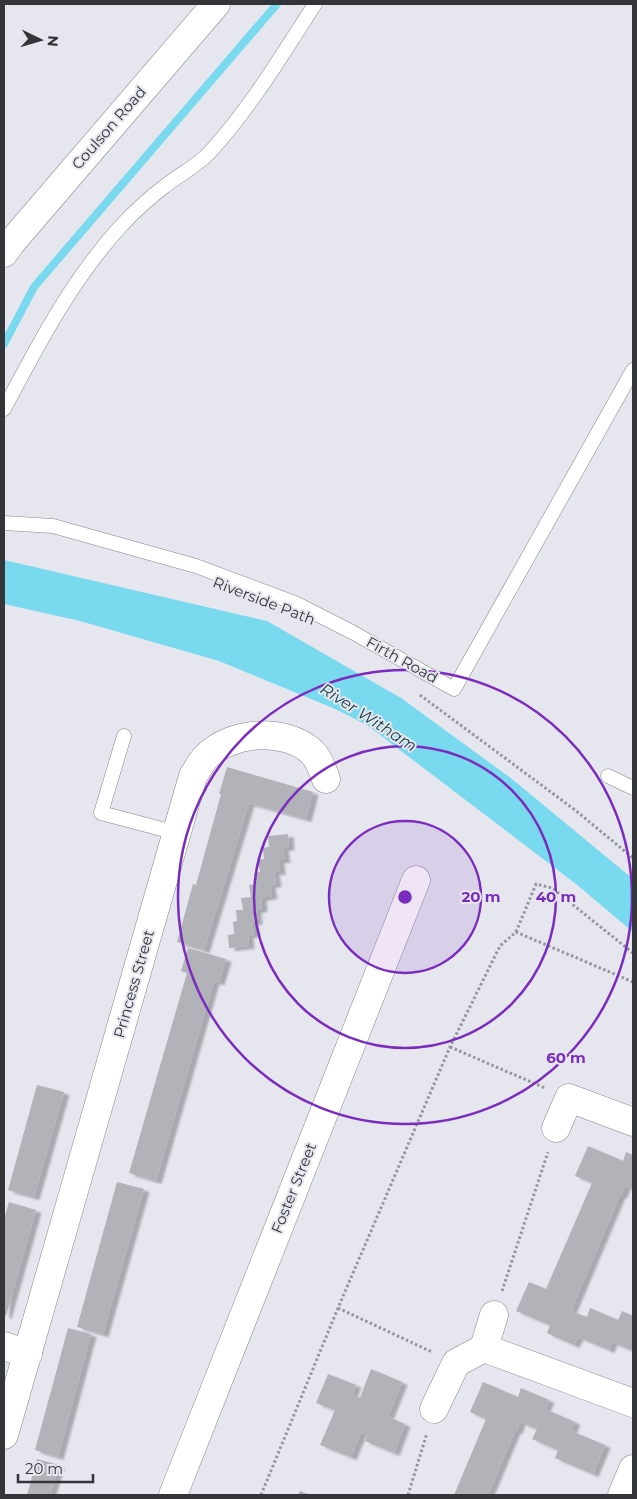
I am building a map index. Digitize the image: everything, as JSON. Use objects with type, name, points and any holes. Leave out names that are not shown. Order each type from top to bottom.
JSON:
[{"type":"street","name":"Coulson Road","points":[[6,245],[216,4]]},
{"type":"street","name":"Princess Street","points":[[4,1435],[16,1350],[194,776],[206,757],[223,745],[239,738],[256,734],[290,740],[303,745],[313,753],[320,763],[326,779]]},
{"type":"street","name":"Foster Street","points":[[173,1495],[416,880]]},
{"type":"street","points":[[556,1128],[569,1098],[633,1122]]},
{"type":"street","points":[[434,1409],[456,1363],[484,1348],[494,1315]]},
{"type":"street","points":[[484,1348],[633,1403]]},
{"type":"street","points":[[623,1495],[633,1469]]},
{"type":"lane","points":[[4,409],[49,325],[77,281],[120,227],[165,186],[188,172],[209,153],[252,101],[315,4]]},
{"type":"lane","name":"Firth Road","points":[[4,523],[52,526],[196,566],[295,603],[352,632],[454,689],[633,370]]},
{"type":"lane","points":[[124,736],[101,813],[177,834]]},
{"type":"lane","points":[[608,776],[633,788]]},
{"type":"path","points":[[414,690],[575,810],[633,858]]},
{"type":"path","points":[[261,1495],[338,1308],[450,1047],[500,946],[516,932],[536,884],[552,888],[633,953]]},
{"type":"path","points":[[516,932],[633,982]]},
{"type":"path","points":[[450,1047],[569,1098]]},
{"type":"path","points":[[494,1315],[556,1128]]},
{"type":"path","points":[[338,1308],[456,1363]]},
{"type":"path","points":[[408,1495],[434,1409]]},
{"type":"water","name":"River Witham","points":[[4,560],[267,621],[401,698],[512,779],[633,879],[633,932],[576,884],[367,725],[333,708],[219,661],[80,621],[4,604]]},
{"type":"building","points":[[227,767],[313,792],[306,819],[249,803],[204,950],[177,942],[193,884],[196,885]]},
{"type":"building","points":[[288,834],[289,847],[283,848],[285,860],[279,860],[280,872],[274,872],[276,884],[270,885],[272,896],[261,898],[262,909],[256,910],[257,922],[252,922],[254,934],[248,935],[249,946],[229,948],[228,935],[234,934],[233,922],[237,921],[236,910],[243,910],[241,898],[251,897],[249,885],[255,884],[254,873],[260,872],[258,860],[264,859],[263,848],[269,847],[268,836]]},
{"type":"building","points":[[188,948],[226,959],[219,982],[214,981],[156,1181],[129,1173],[187,973],[181,971]]},
{"type":"building","points":[[37,1085],[64,1092],[34,1197],[8,1190]]},
{"type":"building","points":[[588,1146],[623,1161],[626,1152],[633,1155],[633,1189],[625,1186],[622,1195],[620,1195],[571,1311],[587,1317],[590,1308],[618,1320],[622,1311],[633,1316],[633,1351],[612,1342],[609,1350],[578,1337],[574,1345],[547,1333],[550,1325],[516,1311],[529,1282],[546,1289],[592,1183],[575,1176]]},
{"type":"building","points":[[117,1182],[144,1189],[103,1334],[77,1327]]},
{"type":"building","points":[[9,1202],[36,1210],[6,1316],[4,1315],[4,1219]]},
{"type":"building","points":[[68,1328],[91,1334],[58,1457],[35,1450]]},
{"type":"building","points":[[371,1369],[402,1382],[388,1417],[405,1424],[394,1453],[365,1441],[367,1435],[361,1433],[351,1457],[320,1445],[335,1410],[316,1403],[328,1374],[356,1385],[352,1394],[360,1398]]},
{"type":"building","points":[[483,1382],[518,1397],[521,1388],[549,1400],[545,1409],[575,1422],[571,1431],[605,1445],[593,1474],[555,1458],[558,1450],[532,1439],[537,1429],[520,1422],[488,1495],[454,1495],[486,1419],[470,1412]]},
{"type":"building","points":[[37,1459],[59,1465],[50,1495],[27,1495]]},
{"type":"building","points":[[300,1491],[310,1495],[298,1495]]},
{"type":"waterway","points":[[4,344],[34,287],[277,4]]}]
